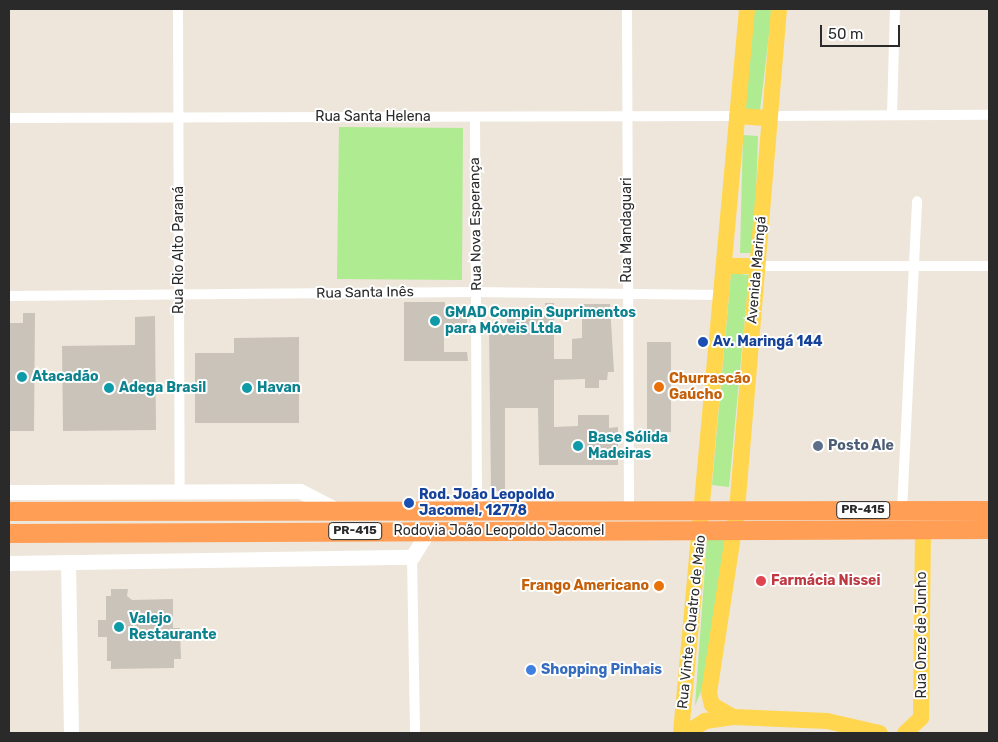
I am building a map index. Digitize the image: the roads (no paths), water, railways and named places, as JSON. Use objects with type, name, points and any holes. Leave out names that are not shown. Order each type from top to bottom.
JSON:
[{"type":"highway","name":"Rodovia João Leopoldo Jacomel","points":[[9,512],[989,510]]},
{"type":"highway","name":"Rodovia João Leopoldo Jacomel","points":[[9,533],[989,529]]},
{"type":"main road","points":[[704,510],[747,9]]},
{"type":"main road","name":"Avenida Maringá","points":[[734,530],[779,9]]},
{"type":"main road","points":[[737,116],[769,117]]},
{"type":"main road","points":[[725,266],[757,266]]},
{"type":"main road","name":"Rua Vinte e Quatro de Maio","points":[[681,733],[704,510]]},
{"type":"main road","name":"Rua Vinte e Quatro de Maio","points":[[733,717],[712,705],[709,693],[734,530]]},
{"type":"main road","name":"Rua Onze de Junho","points":[[906,733],[921,718],[923,530]]},
{"type":"main road","points":[[686,733],[705,721],[733,717],[827,721],[880,733]]},
{"type":"street","name":"Rua Rio Alto Paraná","points":[[178,9],[180,492]]},
{"type":"street","name":"Rua Mandaguari","points":[[626,9],[629,511]]},
{"type":"street","points":[[892,115],[895,9]]},
{"type":"street","points":[[769,117],[989,115]]},
{"type":"street","name":"Rua Santa Helena","points":[[9,118],[737,116]]},
{"type":"street","name":"Rua Nova Esperança","points":[[475,117],[477,511]]},
{"type":"street","points":[[902,510],[917,201]]},
{"type":"street","points":[[757,266],[914,268],[989,266]]},
{"type":"street","name":"Rua Santa Inês","points":[[9,296],[477,292],[722,295]]},
{"type":"street","name":"Rodovia João Leopoldo Jacomel","points":[[9,492],[300,491],[340,512]]},
{"type":"street","points":[[415,733],[412,557],[428,531]]},
{"type":"street","points":[[9,563],[412,557]]},
{"type":"street","points":[[68,562],[71,733]]},
{"type":"place","name":"GMAD Compin Suprimentos para Móveis Ltda","points":[[435,321]]},
{"type":"place","name":"Av. Maringá 144","points":[[703,342]]},
{"type":"place","name":"Atacadão","points":[[22,377]]},
{"type":"place","name":"Churrascão Gaúcho","points":[[659,387]]},
{"type":"place","name":"Adega Brasil","points":[[109,388]]},
{"type":"place","name":"Havan","points":[[247,388]]},
{"type":"place","name":"Base Sólida Madeiras","points":[[578,446]]},
{"type":"place","name":"Posto Ale","points":[[818,446]]},
{"type":"place","name":"Rod. João Leopoldo Jacomel, 12778","points":[[409,503]]},
{"type":"place","name":"Farmácia Nissei","points":[[761,581]]},
{"type":"place","name":"Frango Americano","points":[[659,586]]},
{"type":"place","name":"Valejo Restaurante","points":[[119,627]]},
{"type":"place","name":"Shopping Pinhais","points":[[531,670]]}]
